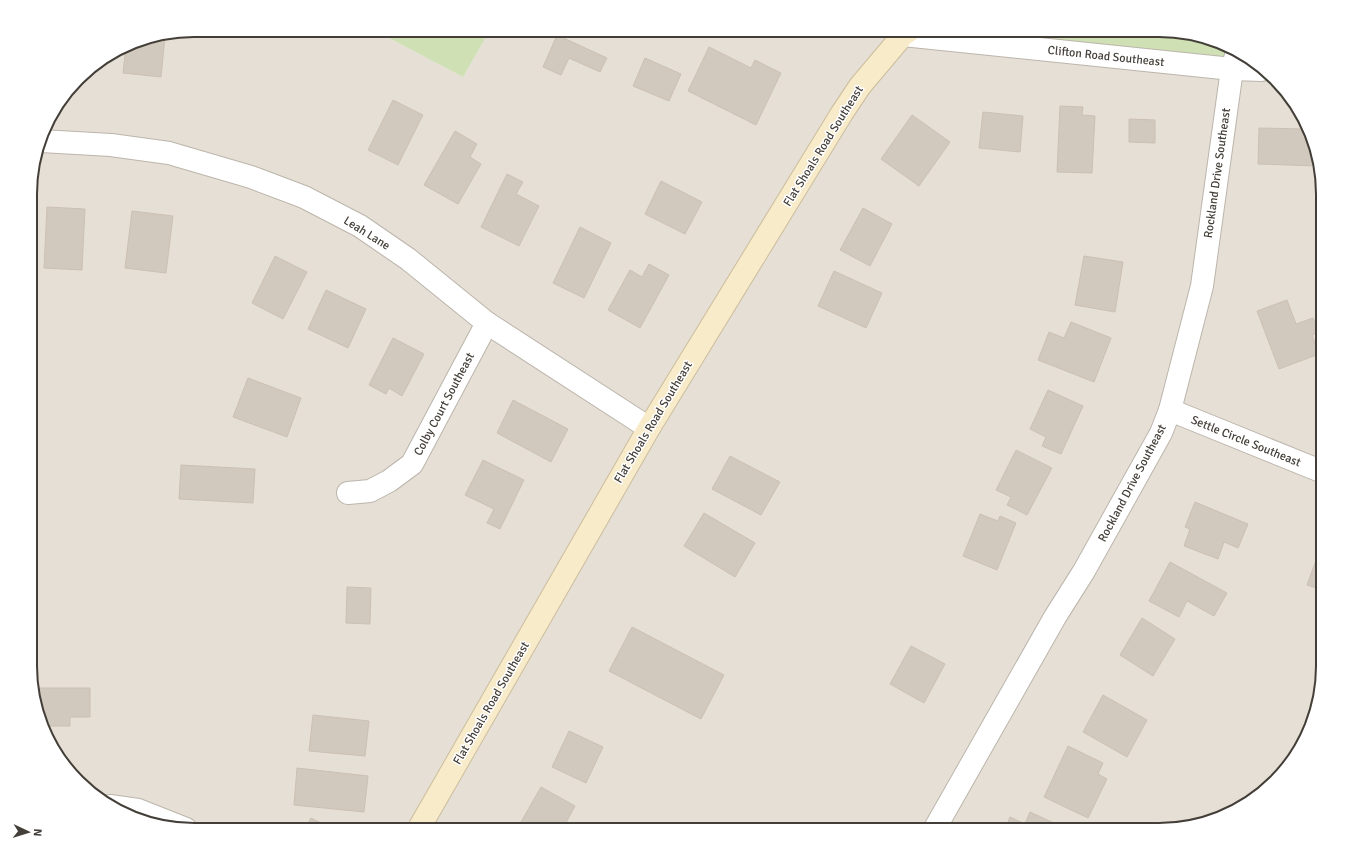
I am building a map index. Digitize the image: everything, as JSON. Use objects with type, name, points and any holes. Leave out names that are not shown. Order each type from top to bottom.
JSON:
[{"type":"street","name":"Flat Shoals Road Southeast","points":[[422,823],[649,428],[842,113],[860,86],[903,37]]},
{"type":"street","name":"Clifton Road Southeast","points":[[955,37],[1234,60],[1249,65]]},
{"type":"street","name":"Rockland Drive Southeast","points":[[938,823],[1051,624],[1084,572],[1161,433],[1170,410],[1202,286],[1234,60]]},
{"type":"street","name":"Leah Lane","points":[[46,141],[111,145],[169,153],[251,177],[304,197],[360,226],[408,259],[487,323],[649,428]]},
{"type":"street","name":"Colby Court Southeast","points":[[348,493],[370,491],[389,481],[412,464],[487,323]]},
{"type":"street","name":"Settle Circle Southeast","points":[[1170,410],[1316,469]]},
{"type":"street","points":[[129,809],[138,810],[163,820]]},
{"type":"shaded area","points":[[184,37],[387,37],[463,77],[486,37],[1169,37],[1209,45],[1246,63],[1270,83],[1290,107],[1308,144],[1316,184],[1316,676],[1308,716],[1290,753],[1270,777],[1246,797],[1209,815],[1169,823],[184,823],[157,819],[134,811],[107,797],[83,777],[69,761],[53,735],[45,716],[37,676],[38,174],[45,144],[63,107],[83,83],[107,63],[144,45]]},
{"type":"green space","points":[[387,37],[486,37],[463,77]]},
{"type":"green space","points":[[973,37],[1179,38],[1209,45],[1233,56],[1232,69]]},
{"type":"building","points":[[556,37],[561,37],[607,58],[600,72],[569,58],[561,75],[543,67]]},
{"type":"building","points":[[165,40],[161,77],[123,73],[125,53],[144,45]]},
{"type":"building","points":[[709,47],[751,68],[755,60],[781,73],[756,125],[688,91]]},
{"type":"building","points":[[645,58],[681,74],[669,101],[633,86]]},
{"type":"building","points":[[393,100],[423,115],[398,165],[368,150]]},
{"type":"building","points":[[1060,106],[1083,107],[1082,115],[1095,116],[1092,173],[1057,172]]},
{"type":"building","points":[[983,112],[1023,116],[1020,152],[979,148]]},
{"type":"building","points":[[912,115],[950,142],[919,186],[881,159]]},
{"type":"building","points":[[1129,119],[1155,120],[1155,143],[1129,142]]},
{"type":"building","points":[[1259,128],[1302,129],[1308,144],[1313,166],[1258,164]]},
{"type":"building","points":[[455,131],[477,144],[470,157],[481,164],[458,204],[424,185]]},
{"type":"building","points":[[507,174],[523,182],[516,194],[539,206],[519,246],[481,227]]},
{"type":"building","points":[[661,181],[702,202],[685,234],[645,214]]},
{"type":"building","points":[[47,207],[85,209],[82,270],[44,268]]},
{"type":"building","points":[[863,208],[892,224],[870,266],[840,250]]},
{"type":"building","points":[[132,211],[173,216],[166,273],[125,268]]},
{"type":"building","points":[[580,227],[611,243],[584,298],[553,283]]},
{"type":"building","points":[[275,256],[307,272],[283,319],[252,303]]},
{"type":"building","points":[[1084,256],[1123,262],[1115,312],[1075,305]]},
{"type":"building","points":[[649,264],[669,275],[640,328],[608,310],[630,270],[642,277]]},
{"type":"building","points":[[834,271],[882,293],[866,328],[818,306]]},
{"type":"building","points":[[326,290],[366,309],[348,348],[308,329]]},
{"type":"building","points":[[1287,300],[1296,324],[1313,318],[1316,325],[1316,333],[1312,335],[1316,346],[1316,355],[1279,369],[1257,311]]},
{"type":"building","points":[[1071,322],[1111,338],[1094,382],[1038,360],[1049,332],[1064,338]]},
{"type":"building","points":[[393,338],[424,354],[402,396],[389,388],[386,394],[369,385]]},
{"type":"building","points":[[248,378],[301,398],[287,437],[233,417]]},
{"type":"building","points":[[1048,390],[1083,406],[1061,454],[1042,446],[1046,437],[1030,429]]},
{"type":"building","points":[[513,400],[568,429],[551,462],[497,433]]},
{"type":"building","points":[[1016,450],[1052,468],[1027,515],[1007,505],[1011,497],[996,490]]},
{"type":"building","points":[[730,456],[780,482],[761,515],[712,489]]},
{"type":"building","points":[[483,460],[524,480],[500,529],[487,523],[494,509],[465,495]]},
{"type":"building","points":[[181,465],[255,469],[253,503],[179,499]]},
{"type":"building","points":[[1195,502],[1248,524],[1238,548],[1224,542],[1218,559],[1184,546],[1190,529],[1185,527]]},
{"type":"building","points":[[704,513],[755,543],[735,577],[684,546]]},
{"type":"building","points":[[980,514],[998,521],[1000,516],[1016,523],[997,570],[963,556]]},
{"type":"building","points":[[1316,561],[1316,588],[1307,585]]},
{"type":"building","points":[[1170,562],[1227,593],[1214,616],[1187,601],[1179,617],[1149,601]]},
{"type":"building","points":[[347,587],[371,588],[370,624],[346,623]]},
{"type":"building","points":[[1142,618],[1175,639],[1153,676],[1120,655]]},
{"type":"building","points":[[632,627],[724,675],[701,719],[609,671]]},
{"type":"building","points":[[911,646],[945,664],[924,703],[890,684]]},
{"type":"building","points":[[38,688],[90,688],[90,717],[70,717],[70,726],[49,726],[42,706]]},
{"type":"building","points":[[1103,695],[1147,720],[1127,757],[1083,732]]},
{"type":"building","points":[[313,715],[369,721],[365,756],[309,751]]},
{"type":"building","points":[[569,731],[603,747],[586,783],[552,767]]},
{"type":"building","points":[[1068,746],[1103,763],[1098,774],[1107,779],[1088,818],[1044,797]]},
{"type":"building","points":[[297,768],[368,776],[364,812],[294,805]]},
{"type":"building","points":[[541,787],[575,806],[566,823],[521,822]]},
{"type":"building","points":[[1030,812],[1054,823],[1025,823]]},
{"type":"building","points":[[1010,817],[1023,823],[1008,823]]},
{"type":"building","points":[[311,818],[321,823],[308,823]]}]
